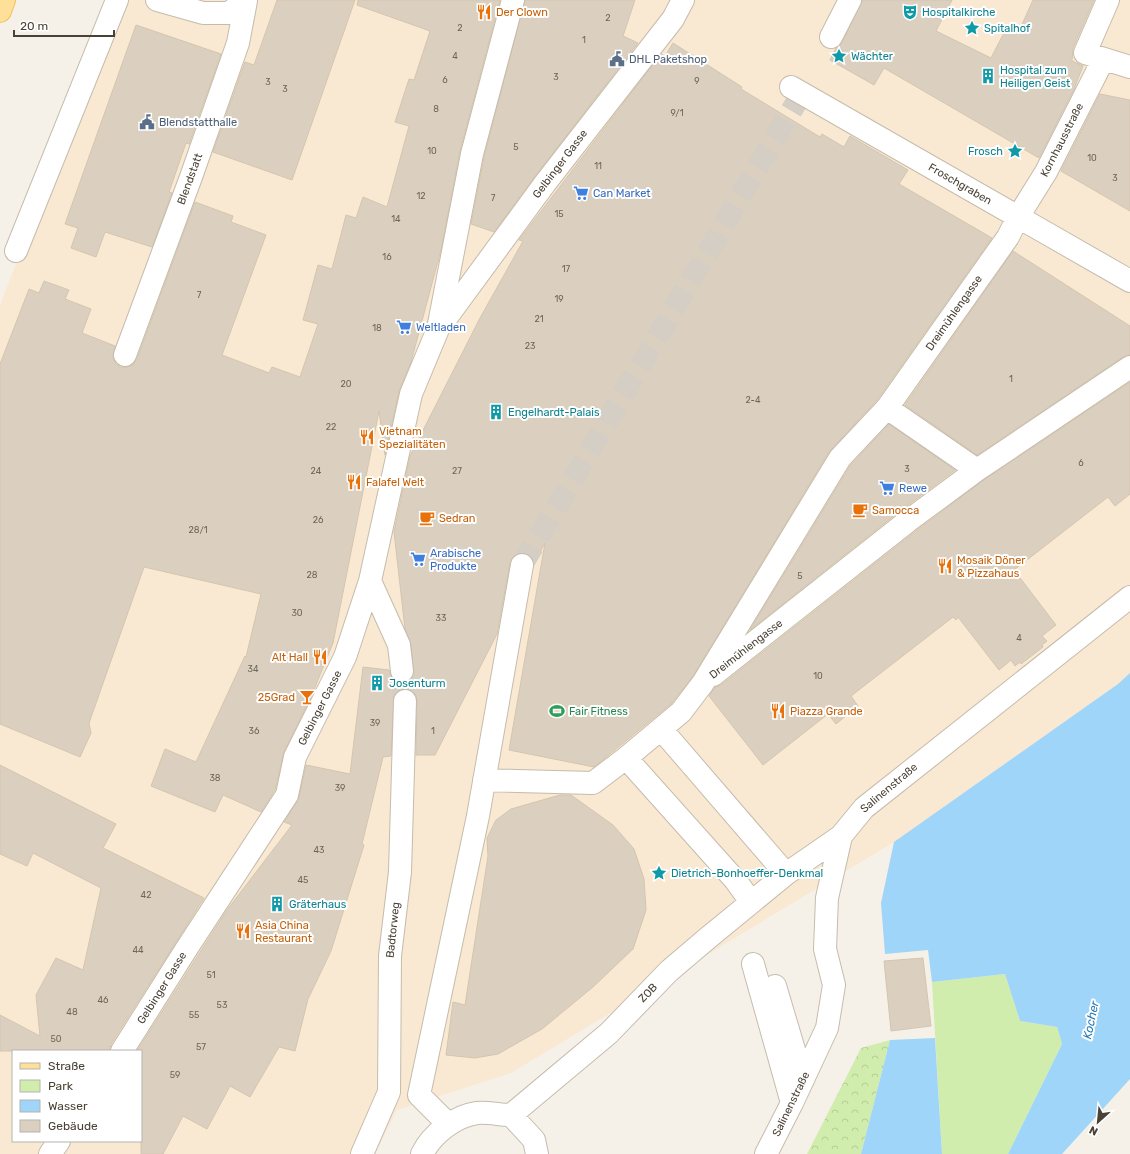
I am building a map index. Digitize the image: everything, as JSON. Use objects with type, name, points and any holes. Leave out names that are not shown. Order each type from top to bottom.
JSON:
[{"type":"main road","points":[[0,11],[4,0]]},
{"type":"street","points":[[16,251],[117,0]]},
{"type":"street","name":"Blendstatt","points":[[157,0],[203,14],[229,13],[246,1]]},
{"type":"street","name":"Gelbinger Gasse","points":[[123,1050],[287,795],[295,757],[345,657],[370,582],[411,394],[438,330],[472,154],[513,0]]},
{"type":"street","name":"Gelbinger Gasse","points":[[438,330],[546,182],[673,19],[683,0]]},
{"type":"street","points":[[831,37],[850,0]]},
{"type":"street","points":[[1108,0],[1086,53],[1103,60],[1130,67]]},
{"type":"street","name":"Blendstatt","points":[[125,355],[191,177],[238,43],[246,1]]},
{"type":"street","name":"Kornhausstraße","points":[[1018,217],[1046,172],[1103,60]]},
{"type":"street","name":"Froschgraben","points":[[791,87],[1130,281]]},
{"type":"street","name":"Dreimühlengasse","points":[[703,683],[840,458],[887,408],[1008,236],[1018,217]]},
{"type":"street","name":"Dreimühlengasse","points":[[703,683],[904,525],[977,470],[1130,367]]},
{"type":"street","points":[[887,408],[977,470]]},
{"type":"street","points":[[420,1095],[478,816],[522,565]]},
{"type":"street","points":[[370,582],[399,645],[402,672]]},
{"type":"street","name":"Salinenstraße","points":[[766,1154],[827,1028],[834,985],[825,949],[828,898],[841,836],[864,808],[1130,597]]},
{"type":"street","points":[[484,780],[593,783],[626,758],[681,712],[703,683]]},
{"type":"street","name":"Badtorweg","points":[[362,1154],[388,1092],[390,956],[400,872],[405,701]]},
{"type":"street","points":[[661,729],[786,874]]},
{"type":"street","points":[[626,758],[736,882],[751,902]]},
{"type":"street","name":"ZOB","points":[[511,1115],[609,1033],[669,971],[786,874],[841,836]]},
{"type":"street","points":[[792,1103],[760,962],[803,1080]]},
{"type":"street","points":[[388,1092],[420,1095],[448,1124]]},
{"type":"street","points":[[422,1154],[425,1148],[448,1124],[477,1113],[511,1115],[534,1140],[537,1154]]},
{"type":"street","points":[[50,1154],[58,1142]]},
{"type":"shaded area","points":[[119,0],[1130,0],[1130,673],[1118,684],[894,842],[511,1073],[397,1110],[375,1154],[0,1154],[0,305]]},
{"type":"green space","points":[[1005,974],[1020,1021],[1057,1027],[1062,1044],[1008,1154],[942,1154],[932,982]]},
{"type":"green space","points":[[890,1040],[861,1154],[807,1154],[861,1048]]},
{"type":"water","name":"Kocher","points":[[1130,673],[1130,1079],[1062,1154],[1008,1154],[1062,1044],[1057,1027],[1020,1021],[1005,974],[932,982],[928,950],[885,954],[881,903],[894,842],[1118,684]]},
{"type":"water","points":[[935,1038],[942,1154],[861,1154],[890,1040]]},
{"type":"building","points":[[277,0],[355,0],[292,180],[213,152],[245,62],[254,65]]},
{"type":"building","points":[[358,0],[500,0],[460,151],[441,250],[411,362],[399,391],[385,455],[379,411],[333,643],[311,697],[284,752],[275,790],[261,812],[223,795],[215,812],[151,786],[165,749],[196,762],[245,656],[246,657],[261,594],[144,567],[89,723],[91,733],[80,757],[0,724],[0,364],[29,289],[39,293],[44,281],[69,290],[65,299],[91,309],[82,333],[115,346],[113,357],[115,363],[120,367],[133,365],[137,359],[195,202],[233,216],[231,222],[266,235],[222,355],[269,373],[272,367],[300,377],[318,324],[303,320],[318,265],[332,269],[346,215],[356,218],[363,197],[387,207],[409,126],[395,122],[409,79],[414,80],[430,31],[357,5]]},
{"type":"building","points":[[525,0],[635,0],[623,36],[638,43],[494,232],[471,224],[484,157]]},
{"type":"building","name":"Hospital zum Heiligen Geist","points":[[862,0],[952,0],[936,31],[991,58],[1008,25],[1019,31],[1033,0],[1094,0],[1073,48],[1072,61],[1083,66],[1074,89],[1039,158],[884,68],[874,85],[830,60],[836,48],[842,43]]},
{"type":"building","name":"Blendstatthalle","points":[[136,25],[221,54],[189,144],[186,143],[169,192],[172,193],[152,247],[105,232],[96,257],[71,248],[78,228],[65,224]]},
{"type":"building","points":[[673,43],[742,87],[741,89],[820,137],[822,134],[844,147],[850,136],[908,170],[899,184],[992,238],[877,400],[829,452],[693,676],[672,703],[594,767],[509,750],[545,543],[534,563],[530,556],[525,553],[518,553],[513,557],[510,563],[497,634],[435,755],[416,755],[416,695],[411,690],[405,689],[399,690],[394,695],[391,756],[383,757],[362,844],[364,845],[331,951],[308,999],[295,1051],[279,1047],[250,1097],[230,1086],[207,1129],[183,1116],[163,1154],[141,1154],[142,1050],[138,1050],[227,910],[292,825],[284,822],[299,798],[306,765],[350,774],[363,667],[389,670],[392,678],[397,683],[409,681],[414,676],[411,644],[405,629],[394,532],[410,456],[480,318],[523,241],[519,240],[661,54],[665,56]]},
{"type":"building","points":[[1100,94],[1130,100],[1130,211],[1061,171]]},
{"type":"building","points":[[1013,251],[1130,326],[1130,355],[1123,357],[977,455],[905,405]]},
{"type":"building","points":[[1130,382],[1130,494],[1115,506],[1108,497],[1014,570],[1056,625],[1042,636],[1047,641],[1042,645],[1043,647],[1021,664],[1020,662],[1015,666],[1011,660],[999,670],[958,617],[956,620],[953,617],[851,696],[858,706],[836,724],[828,714],[763,765],[709,696],[715,687],[721,685],[916,531],[984,480]]},
{"type":"building","points":[[889,424],[955,470],[900,511],[750,630],[850,466]]},
{"type":"building","points":[[0,765],[116,824],[103,848],[204,898],[111,1044],[110,1050],[0,1051],[0,1015],[40,1036],[36,995],[56,958],[83,970],[101,888],[33,853],[27,866],[0,854]]},
{"type":"building","points":[[560,795],[571,795],[613,825],[634,849],[644,879],[646,910],[633,949],[593,987],[542,1029],[498,1054],[475,1058],[446,1055],[453,1002],[465,1005],[488,856],[487,838],[496,820],[511,809]]},
{"type":"building","points":[[923,958],[931,1026],[891,1031],[884,961]]},
{"type":"tunnel","points":[[522,565],[796,103]]},
{"type":"tunnel","points":[[402,671],[405,701]]},
{"type":"place","name":"Der Clown","points":[[484,12]]},
{"type":"place","name":"Hospitalkirche","points":[[910,12]]},
{"type":"place","name":"Spitalhof","points":[[972,28]]},
{"type":"place","name":"Wächter","points":[[839,56]]},
{"type":"place","name":"DHL Paketshop","points":[[617,59]]},
{"type":"place","name":"Hospital zum Heiligen Geist","points":[[988,76]]},
{"type":"place","name":"Blendstatthalle","points":[[147,122]]},
{"type":"place","name":"Frosch","points":[[1015,151]]},
{"type":"place","name":"Can Market","points":[[581,193]]},
{"type":"place","name":"Weltladen","points":[[404,327]]},
{"type":"place","name":"Engelhardt-Palais","points":[[496,412]]},
{"type":"place","name":"Vietnam Spezialitäten","points":[[367,437]]},
{"type":"place","name":"Falafel Welt","points":[[354,482]]},
{"type":"place","name":"Rewe","points":[[887,488]]},
{"type":"place","name":"Samocca","points":[[860,510]]},
{"type":"place","name":"Sedran","points":[[427,518]]},
{"type":"place","name":"Arabische Produkte","points":[[418,559]]},
{"type":"place","name":"Mosaik Döner & Pizzahaus","points":[[945,566]]},
{"type":"place","name":"Alt Hall","points":[[320,657]]},
{"type":"place","name":"Josenturm","points":[[377,683]]},
{"type":"place","name":"25Grad","points":[[307,697]]},
{"type":"place","name":"Fair Fitness","points":[[557,711]]},
{"type":"place","name":"Piazza Grande","points":[[778,711]]},
{"type":"place","name":"Dietrich-Bonhoeffer-Denkmal","points":[[659,873]]},
{"type":"place","name":"Gräterhaus","points":[[277,904]]},
{"type":"place","name":"Asia China Restaurant","points":[[243,931]]}]
